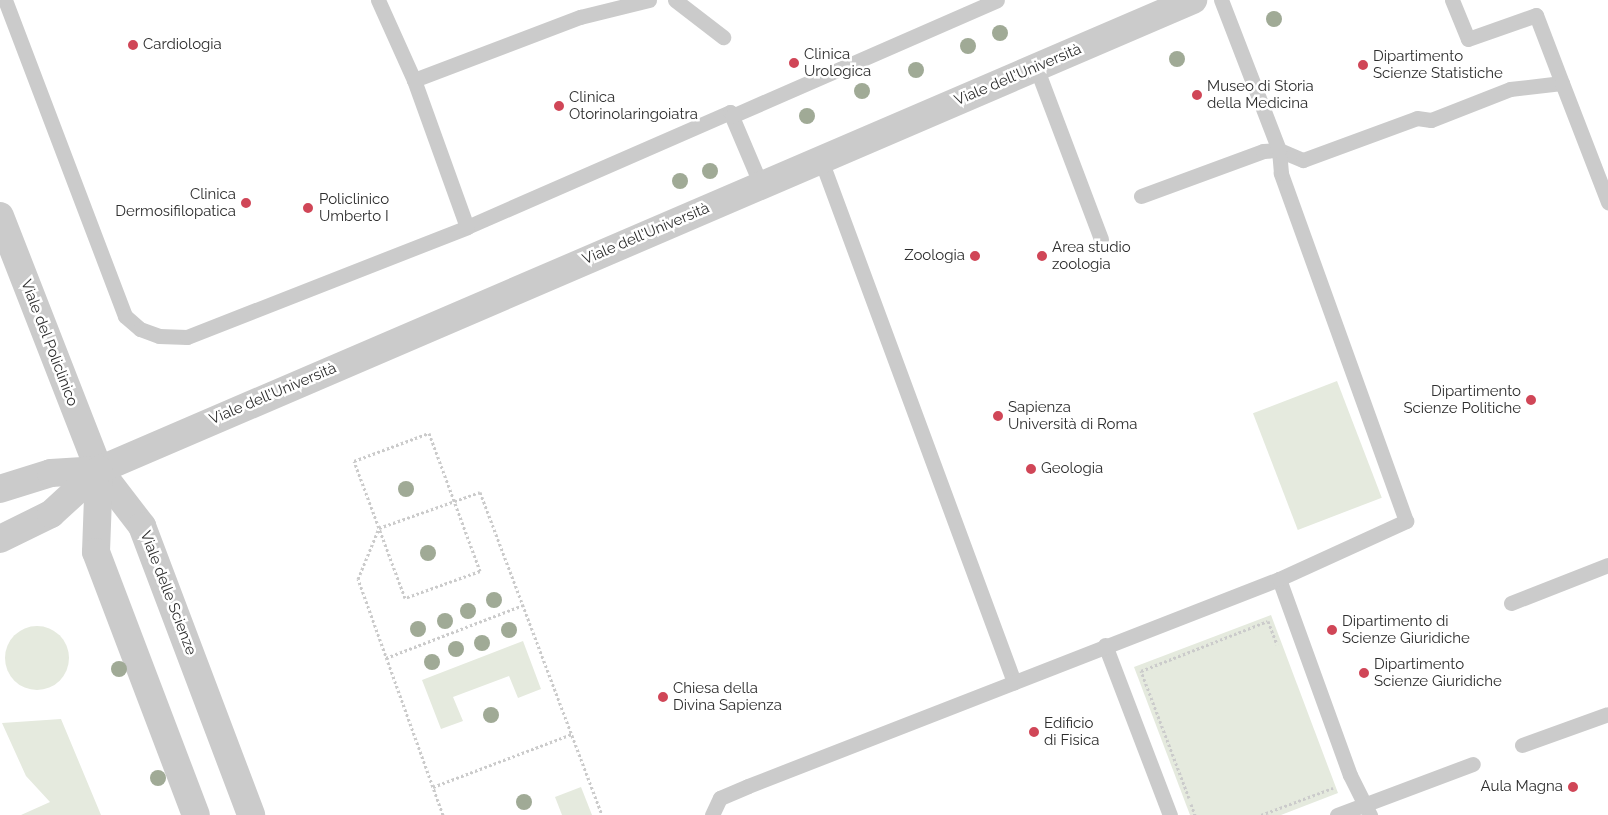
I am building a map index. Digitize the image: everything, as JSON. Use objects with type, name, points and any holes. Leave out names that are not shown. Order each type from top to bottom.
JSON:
[{"type":"street","name":"Viale dell'Università","points":[[0,489],[44,474],[99,470],[1193,0]]},
{"type":"street","name":"Viale del Policlinico","points":[[0,216],[99,470]]},
{"type":"street","name":"Viale dell'Università","points":[[0,539],[51,514],[99,470]]},
{"type":"street","points":[[99,470],[96,552],[196,815]]},
{"type":"street","name":"Viale delle Scienze","points":[[99,470],[142,526],[252,815]]},
{"type":"lane","points":[[5,0],[126,316],[140,329],[165,337],[187,337],[467,227],[730,112],[761,185]]},
{"type":"lane","points":[[378,0],[414,80],[467,227]]},
{"type":"lane","points":[[414,80],[580,17],[649,0]]},
{"type":"lane","points":[[675,0],[722,37]]},
{"type":"lane","points":[[732,116],[997,0]]},
{"type":"lane","points":[[712,815],[720,798],[748,786],[1279,579],[1403,526],[1407,516],[1282,173],[1279,150],[1221,0]]},
{"type":"lane","points":[[1452,0],[1468,39],[1536,14],[1608,202]]},
{"type":"lane","points":[[1036,67],[1101,239]]},
{"type":"lane","points":[[1141,196],[1263,151],[1279,150],[1303,160],[1417,118],[1430,120],[1510,89],[1562,83]]},
{"type":"lane","points":[[821,160],[1014,682]]},
{"type":"lane","points":[[1511,604],[1608,566]]},
{"type":"lane","points":[[1279,579],[1350,775],[1368,810]]},
{"type":"lane","points":[[1105,646],[1170,815]]},
{"type":"lane","points":[[1522,745],[1608,714]]},
{"type":"lane","points":[[1337,815],[1368,810],[1473,764]]},
{"type":"path","points":[[428,433],[480,570],[405,598],[379,528],[354,461],[428,433]]},
{"type":"path","points":[[442,815],[358,579],[379,528],[480,492],[602,815]]},
{"type":"path","points":[[386,658],[523,605]]},
{"type":"path","points":[[1195,815],[1141,671],[1268,621],[1279,648]]},
{"type":"path","points":[[433,787],[572,734]]},
{"type":"path","points":[[1261,815],[1333,788],[1329,779]]},
{"type":"shaded area","points":[[1337,381],[1382,498],[1298,530],[1253,413]]},
{"type":"shaded area","points":[[1271,615],[1338,793],[1281,815],[1190,815],[1134,667]]},
{"type":"shaded area","points":[[37,626],[55,632],[63,640],[69,658],[63,676],[55,684],[37,690],[19,684],[11,676],[5,658],[11,640],[19,632]]},
{"type":"shaded area","points":[[523,641],[541,689],[518,698],[509,676],[453,697],[463,721],[441,729],[422,680]]},
{"type":"shaded area","points":[[61,719],[101,815],[21,815],[50,802],[26,776],[2,723]]},
{"type":"shaded area","points":[[581,787],[592,815],[562,815],[555,797]]},
{"type":"place","name":"Cardiologia","points":[[133,45]]},
{"type":"place","name":"Clinica Urologica","points":[[794,63]]},
{"type":"place","name":"Dipartimento Scienze Statistiche","points":[[1363,65]]},
{"type":"place","name":"Museo di Storia della Medicina","points":[[1197,95]]},
{"type":"place","name":"Clinica Otorinolaringoiatra","points":[[559,106]]},
{"type":"place","name":"Clinica Dermosifilopatica","points":[[246,203]]},
{"type":"place","name":"Policlinico Umberto I","points":[[308,208]]},
{"type":"place","name":"Zoologia","points":[[975,256]]},
{"type":"place","name":"Area studio zoologia","points":[[1042,256]]},
{"type":"place","name":"Dipartimento Scienze Politiche","points":[[1531,400]]},
{"type":"place","name":"Sapienza Università di Roma","points":[[998,416]]},
{"type":"place","name":"Geologia","points":[[1031,469]]},
{"type":"place","name":"Dipartimento di Scienze Giuridiche","points":[[1332,630]]},
{"type":"place","name":"Dipartimento Scienze Giuridiche","points":[[1364,673]]},
{"type":"place","name":"Chiesa della Divina Sapienza","points":[[663,697]]},
{"type":"place","name":"Edificio di Fisica","points":[[1034,732]]},
{"type":"place","name":"Aula Magna","points":[[1573,787]]}]
